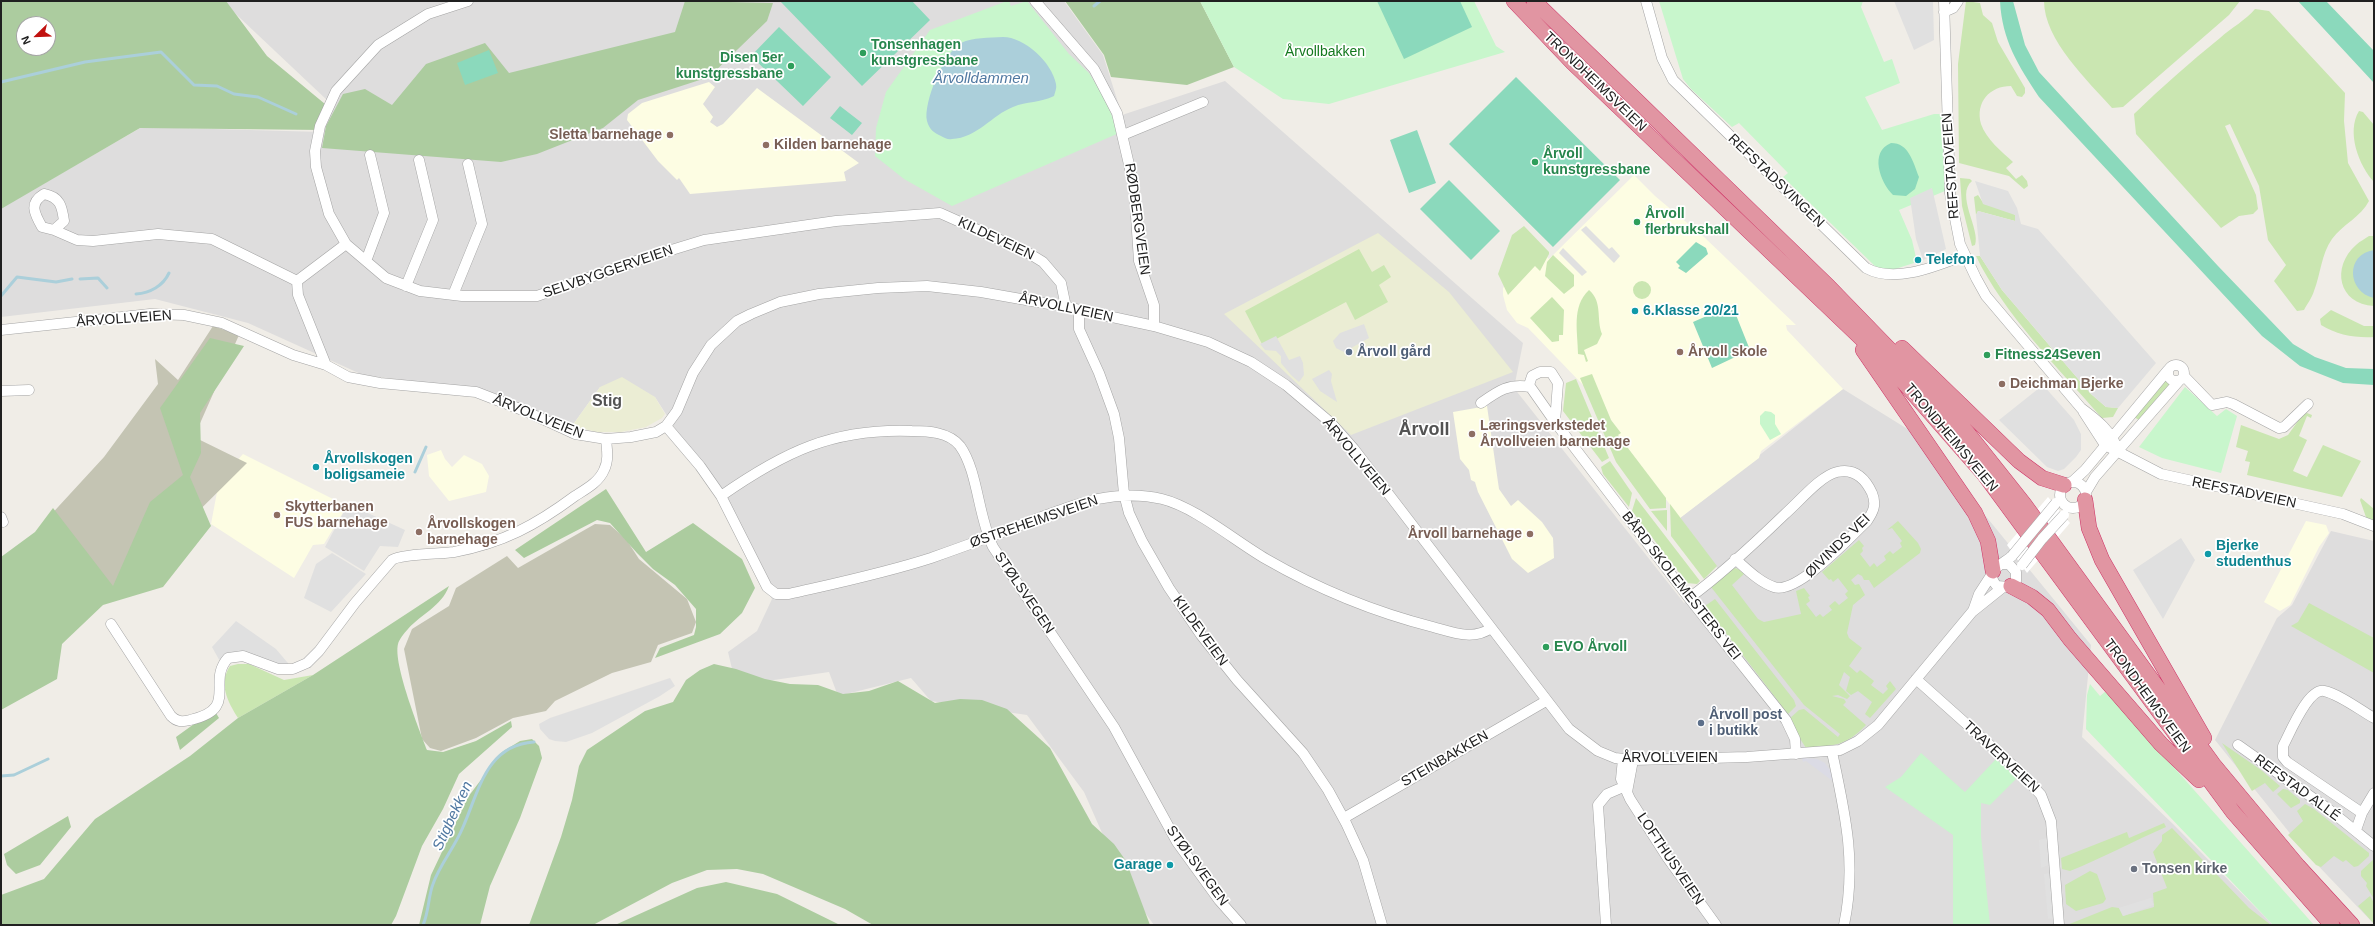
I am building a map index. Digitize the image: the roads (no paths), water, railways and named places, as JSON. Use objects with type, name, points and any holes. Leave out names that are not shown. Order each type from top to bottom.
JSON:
[{"type":"highway","name":"TRONDHEIMSVEIEN","points":[[1514,1],[1573,63],[1884,360],[1984,474],[2233,812],[2332,925]]},
{"type":"highway","name":"TRONDHEIMSVEIEN","points":[[1534,1],[1829,287],[1927,388],[1994,465],[2184,726],[2232,788],[2298,866],[2352,925]]},
{"type":"highway","points":[[1829,287],[1899,345],[2023,465],[2063,492]]},
{"type":"highway","points":[[1826,305],[1888,384],[1970,503],[1986,534],[1995,570]]},
{"type":"highway","points":[[2086,496],[2089,528],[2102,560],[2232,788]]},
{"type":"highway","points":[[2010,583],[2032,597],[2048,610],[2070,639],[2161,744],[2233,812]]},
{"type":"street","name":"SELVBYGGERVEIEN","points":[[468,1],[428,14],[378,45],[343,81],[328,105],[316,141],[316,167],[329,214],[346,244],[386,278],[420,292],[453,295],[537,296],[638,260],[704,240],[814,224],[921,214]]},
{"type":"street","name":"RØDBERGVEIEN","points":[[1035,1],[1094,69],[1117,113],[1135,190],[1141,268],[1154,305],[1154,326]]},
{"type":"street","name":"REFSTADSVINGEN","points":[[1646,1],[1663,62],[1673,80],[1866,268],[1879,274],[1892,276],[1965,256]]},
{"type":"street","name":"REFSTADVEIEN","points":[[1944,1],[1950,193],[1954,223],[1965,256],[1978,283],[1995,307],[2081,408],[2096,420],[2108,441],[2118,451],[2131,460],[2161,474],[2344,514],[2374,526]]},
{"type":"street","points":[[1944,12],[1953,8],[1958,1]]},
{"type":"street","points":[[1123,135],[1203,102]]},
{"type":"street","points":[[366,261],[384,213],[370,155]]},
{"type":"street","points":[[406,286],[433,220],[419,160]]},
{"type":"street","points":[[453,295],[482,224],[468,164]]},
{"type":"street","name":"KILDEVEIEN","points":[[921,214],[940,213],[1035,256],[1058,278],[1064,291],[1066,307]]},
{"type":"street","points":[[54,230],[77,240],[93,241],[158,234],[212,239],[297,281]]},
{"type":"street","points":[[297,281],[346,244]]},
{"type":"street","points":[[297,281],[298,295],[326,365]]},
{"type":"street","name":"ÅRVOLLVEIEN","points":[[1,330],[150,314],[184,315],[222,323],[293,355],[326,365],[348,377],[363,380],[476,392],[525,411],[575,434],[606,440],[656,432],[666,426],[677,411],[698,363],[716,339],[737,321],[765,307],[780,302],[841,291],[927,286],[981,292],[1066,307],[1154,326],[1208,342],[1251,362],[1315,409],[1354,449],[1546,701],[1580,740],[1598,751],[1623,759],[1634,760],[1832,752],[1848,747],[1870,733],[1972,612],[2010,583],[2042,539],[2064,515],[2073,508]]},
{"type":"street","name":"KILDEVEIEN","points":[[1079,310],[1078,329],[1100,373],[1114,414],[1119,438],[1124,494],[1142,541],[1180,606],[1223,663],[1311,764],[1344,818],[1363,860],[1382,925]]},
{"type":"street","points":[[2182,379],[2095,477],[2082,505],[2073,508],[2063,504],[2063,492],[2085,470],[2168,370],[2173,366],[2180,366],[2182,379],[2212,405],[2227,402],[2233,404],[2275,428],[2284,427],[2308,404]]},
{"type":"street","points":[[1481,403],[1497,391],[1509,386],[1530,387],[1529,380],[1536,373],[1544,371],[1551,372],[1555,376],[1558,389],[1555,422]]},
{"type":"street","name":"BÅRD SKOLEMESTERS VEI","points":[[1530,387],[1689,598],[1786,720],[1795,739],[1796,754]]},
{"type":"street","points":[[1,391],[29,390]]},
{"type":"street","name":"ØSTREHEIMSVEIEN","points":[[666,426],[700,466],[721,496],[767,587],[776,594],[789,594],[898,568],[988,538],[1073,505],[1124,494],[1163,499],[1184,508],[1291,574],[1363,606],[1459,634],[1480,634],[1491,628]]},
{"type":"street","name":"STØLSVEGEN","points":[[721,496],[779,459],[825,440],[874,431],[931,432],[946,436],[961,448],[968,464],[988,538],[1114,727],[1173,835],[1219,900],[1241,925]]},
{"type":"street","points":[[111,624],[171,716],[182,722],[198,719],[218,705],[220,698],[220,671],[228,658],[243,656],[278,669],[293,668],[307,663],[319,651],[355,603],[397,556],[434,554],[473,548],[524,530],[541,521],[599,478],[607,463],[606,440]]},
{"type":"street","name":"ØIVINDS VEI","points":[[1689,598],[1706,586],[1734,559],[1828,475],[1848,470],[1856,473],[1865,482],[1872,493],[1875,502],[1874,512],[1867,521],[1804,578],[1790,586],[1776,588],[1758,579],[1734,559]]},
{"type":"street","points":[[2063,492],[2082,486],[2086,496]]},
{"type":"street","name":"ÅRVOLLVEIEN","points":[[1972,612],[1979,594],[1995,570],[2012,556],[2063,492]]},
{"type":"street","points":[[2011,566],[2010,583],[1994,582],[1995,570],[2011,566]]},
{"type":"street","name":"TRAVERVEIEN","points":[[1916,679],[2019,772],[2041,795],[2050,821],[2059,925]]},
{"type":"street","name":"REFSTAD ALLÉ","points":[[2362,812],[2287,762],[2282,751],[2283,746],[2305,704],[2315,692],[2320,691],[2330,693],[2374,718]]},
{"type":"street","name":"STEINBAKKEN","points":[[1344,818],[1546,701]]},
{"type":"street","name":"REFSTAD ALLÉ","points":[[2238,745],[2356,830],[2374,846]]},
{"type":"street","points":[[1832,752],[1845,811],[1850,848],[1850,882],[1844,925]]},
{"type":"street","name":"LOFTHUSVEIEN","points":[[1623,759],[1620,776],[1626,788],[1667,857],[1716,925]]},
{"type":"street","points":[[1606,925],[1598,805],[1607,794],[1626,788],[1634,760]]},
{"type":"street","name":"REFSTAD ALLÉ","points":[[2356,830],[2362,812],[2374,793]]},
{"type":"water","name":"Årvolldammen","points":[[1003,37],[1020,41],[1043,59],[1049,67],[1056,84],[1054,96],[1044,100],[1013,107],[998,115],[977,131],[961,138],[948,139],[938,135],[930,128],[927,121],[928,102],[936,79],[948,56],[954,48],[966,41],[981,38]]},
{"type":"water","points":[[2374,250],[2374,298],[2365,294],[2359,289],[2354,281],[2353,273],[2354,265],[2358,258],[2365,253]]},
{"type":"waterway","points":[[1094,6],[1100,1]]},
{"type":"waterway","points":[[1,82],[85,62],[161,52],[194,85],[217,86],[234,94],[258,97],[296,114]]},
{"type":"waterway","points":[[136,294],[156,288],[163,282],[169,273]]},
{"type":"waterway","points":[[1,296],[17,277],[56,282],[72,279]]},
{"type":"waterway","points":[[80,279],[98,278],[107,288]]},
{"type":"waterway","points":[[415,472],[426,447]]},
{"type":"waterway","name":"Stigbekken","points":[[423,925],[431,889],[440,869],[460,834],[486,772],[505,751],[518,745],[534,742]]},
{"type":"waterway","points":[[1,776],[14,775],[48,759]]},
{"type":"place","name":"Tonsenhagen kunstgressbane","points":[[863,53]]},
{"type":"place","name":"Disen 5er kunstgressbane","points":[[791,66]]},
{"type":"place","name":"Sletta barnehage","points":[[670,135]]},
{"type":"place","name":"Kilden barnehage","points":[[766,145]]},
{"type":"place","name":"Årvoll kunstgressbane","points":[[1535,162]]},
{"type":"place","name":"Årvoll flerbrukshall","points":[[1637,222]]},
{"type":"place","name":"Telefon","points":[[1918,260]]},
{"type":"place","name":"6.Klasse 20/21","points":[[1635,311]]},
{"type":"place","name":"Årvoll gård","points":[[1349,352]]},
{"type":"place","name":"Årvoll skole","points":[[1680,352]]},
{"type":"place","name":"Fitness24Seven","points":[[1987,355]]},
{"type":"place","name":"Deichman Bjerke","points":[[2002,384]]},
{"type":"place","name":"Læringsverkstedet Årvollveien barnehage","points":[[1472,434]]},
{"type":"place","name":"Årvollskogen boligsameie","points":[[316,467]]},
{"type":"place","name":"Skytterbanen FUS barnehage","points":[[277,515]]},
{"type":"place","name":"Årvollskogen barnehage","points":[[419,532]]},
{"type":"place","name":"Årvoll barnehage","points":[[1530,534]]},
{"type":"place","name":"Bjerke studenthus","points":[[2208,554]]},
{"type":"place","name":"EVO Årvoll","points":[[1546,647]]},
{"type":"place","name":"Årvoll post i butikk","points":[[1701,723]]},
{"type":"place","name":"Garage","points":[[1170,865]]},
{"type":"place","name":"Tonsen kirke","points":[[2134,869]]},
{"type":"district","name":"Stig","points":[[607,402]]},
{"type":"district","name":"Årvoll","points":[[1424,430]]},
{"type":"park label","name":"Årvollbakken","points":[[1325,52]]}]
